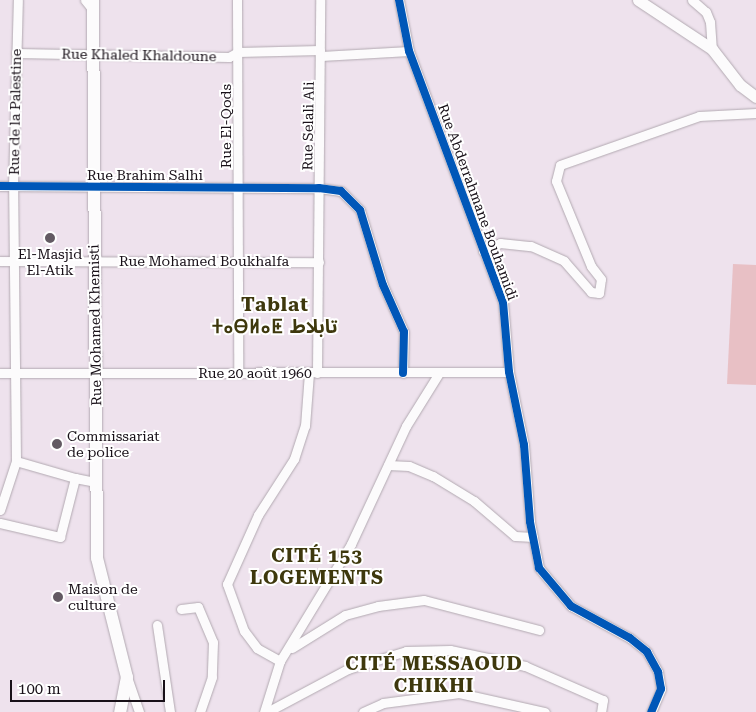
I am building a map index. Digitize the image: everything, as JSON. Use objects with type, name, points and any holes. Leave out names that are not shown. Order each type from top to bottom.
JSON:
[{"type":"main road","name":"Rue Mohamed Khemisti","points":[[90,3],[94,54],[95,482],[97,558],[127,677]]},
{"type":"main road","points":[[120,712],[127,677]]},
{"type":"street","name":"Rue de la Palestine","points":[[0,510],[16,460],[13,373],[14,186],[18,0]]},
{"type":"street","name":"Rue El-Qods","points":[[237,0],[238,373]]},
{"type":"street","name":"Rue Selali Ali","points":[[280,662],[257,648],[244,631],[227,584],[258,515],[294,459],[305,426],[313,373],[319,262],[320,0]]},
{"type":"street","name":"Rue Abderrahmane Bouhamidi","points":[[399,0],[409,51],[503,302],[509,372],[524,445],[533,537],[539,568],[571,606],[630,638],[648,652],[658,672],[661,689],[651,712]]},
{"type":"street","points":[[638,0],[712,49],[740,85],[756,97]]},
{"type":"street","points":[[692,0],[706,12],[710,22],[712,49]]},
{"type":"street","name":"Rue Khaled Khaldoune","points":[[16,54],[229,57],[238,52],[409,51]]},
{"type":"street","points":[[483,251],[500,243],[531,246],[564,261],[591,292],[599,293],[602,288],[601,279],[591,266],[556,181],[560,165],[699,116],[756,113]]},
{"type":"street","name":"Rue Brahim Salhi","points":[[0,186],[319,188],[341,191],[360,210],[383,285],[404,332],[403,373]]},
{"type":"street","name":"Rue Mohamed Boukhalfa","points":[[0,261],[319,262]]},
{"type":"street","name":"Rue 20 août 1960","points":[[0,373],[509,372]]},
{"type":"street","points":[[266,712],[280,662],[289,650],[351,544],[406,426],[439,373]]},
{"type":"street","points":[[16,460],[75,478],[95,482]]},
{"type":"street","points":[[388,465],[409,466],[434,476],[474,501],[515,536],[533,537]]},
{"type":"street","points":[[0,523],[60,537],[75,478]]},
{"type":"street","points":[[289,650],[345,615],[378,606],[424,600],[539,630]]},
{"type":"street","points":[[181,609],[198,607],[212,642],[212,678],[200,712]]},
{"type":"street","points":[[157,625],[170,712]]},
{"type":"street","points":[[266,712],[348,669],[406,651],[450,650],[525,666],[604,700],[601,712]]},
{"type":"street","points":[[127,677],[139,712]]},
{"type":"street","points":[[363,712],[383,703],[458,693],[545,712]]},
{"type":"shaded area","points":[[733,264],[756,265],[756,385],[727,384]]},
{"type":"cycle path","points":[[399,0],[409,51],[503,302],[509,372],[524,445],[530,522],[539,568],[571,606],[630,638],[647,652],[658,672],[661,689],[651,712]]},
{"type":"cycle path","points":[[0,186],[319,188],[341,191],[360,210],[383,285],[404,332],[403,373]]},
{"type":"place","name":"El-Masjid El-Atik","points":[[50,238]]},
{"type":"place","name":"Commissariat de police","points":[[57,444]]},
{"type":"place","name":"Maison de culture","points":[[58,597]]},
{"type":"district","name":"Tablat ⵜⴰⴱⵍⴰⵟ تابلاط","points":[[275,316]]},
{"type":"district","name":"CITÉ 153 LOGEMENTS","points":[[317,567]]},
{"type":"district","name":"CITÉ MESSAOUD CHIKHI","points":[[434,675]]}]
